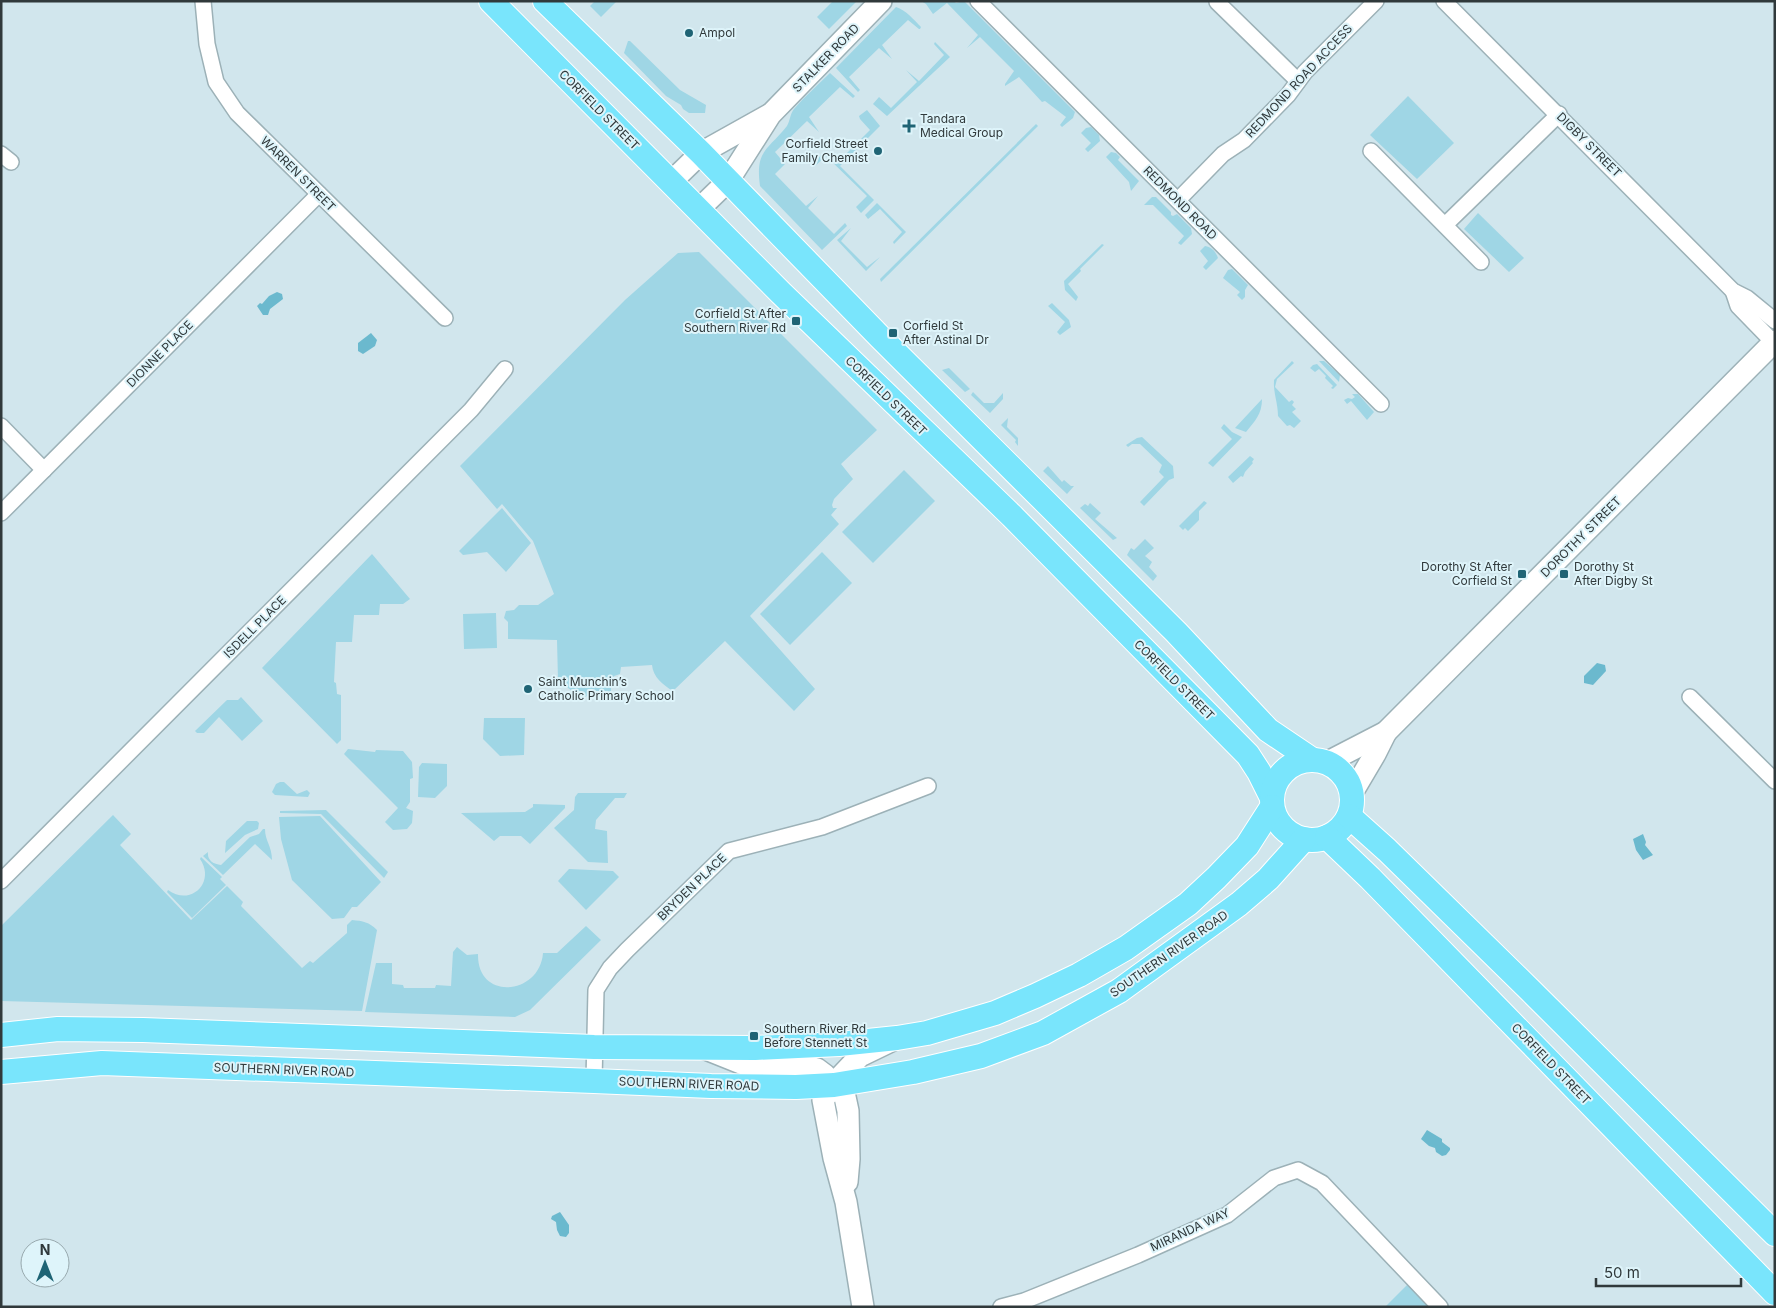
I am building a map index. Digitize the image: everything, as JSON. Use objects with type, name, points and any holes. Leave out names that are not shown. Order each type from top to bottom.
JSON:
[{"type":"main road","name":"CORFIELD STREET","points":[[492,1],[840,352],[1012,516],[1248,755],[1259,772],[1272,802]]},
{"type":"main road","points":[[545,1],[701,153],[880,337],[1176,632],[1268,730],[1319,761],[1339,770],[1348,780],[1352,793],[1352,804],[1349,816],[1336,832],[1315,838],[1292,835],[1283,828],[1276,818],[1272,802],[1274,785],[1280,775],[1299,761],[1319,761]]},
{"type":"main road","name":"STALKER ROAD","points":[[698,210],[728,181],[770,114],[881,1]]},
{"type":"main road","name":"STALKER ROAD","points":[[671,182],[701,153],[770,114]]},
{"type":"main road","name":"DOROTHY STREET","points":[[1352,793],[1386,732],[1774,343]]},
{"type":"main road","name":"DOROTHY STREET","points":[[1319,761],[1386,732]]},
{"type":"main road","points":[[1,1035],[58,1029],[143,1030],[594,1047],[705,1048],[796,1047],[897,1038],[937,1030],[995,1013],[1080,975],[1126,948],[1188,904],[1216,878],[1247,846],[1272,802]]},
{"type":"main road","points":[[1349,816],[1387,850],[1531,991],[1775,1234]]},
{"type":"main road","name":"CORFIELD STREET","points":[[1315,838],[1370,878],[1775,1293]]},
{"type":"main road","name":"SOUTHERN RIVER ROAD","points":[[1,1072],[102,1063],[711,1086],[834,1085],[913,1072],[981,1056],[1043,1033],[1119,991],[1240,904],[1315,838]]},
{"type":"main road","points":[[834,1085],[860,1056],[897,1038]]},
{"type":"main road","points":[[705,1048],[746,1065],[796,1064],[817,1068],[845,1097],[848,1111],[849,1159],[846,1202],[863,1307]]},
{"type":"street","name":"WARREN STREET","points":[[203,1],[207,44],[216,82],[238,113],[445,318]]},
{"type":"street","name":"REDMOND ROAD","points":[[978,1],[1381,404]]},
{"type":"street","name":"REDMOND ROAD ACCESS","points":[[1178,200],[1223,154],[1244,140],[1288,95],[1304,72],[1376,1]]},
{"type":"street","name":"DIGBY STREET","points":[[1444,1],[1559,114],[1733,291],[1747,298],[1775,321]]},
{"type":"street","points":[[1217,2],[1298,82]]},
{"type":"street","points":[[1445,225],[1559,114]]},
{"type":"street","points":[[1371,151],[1481,262]]},
{"type":"street","name":"DIONNE PLACE","points":[[1,513],[319,194]]},
{"type":"street","name":"DIGBY STREET","points":[[1733,291],[1738,306],[1774,343]]},
{"type":"street","name":"ISDELL PLACE","points":[[1,881],[464,417],[505,369]]},
{"type":"street","points":[[1,426],[44,470]]},
{"type":"street","points":[[1690,696],[1775,781]]},
{"type":"street","name":"BRYDEN PLACE","points":[[594,1081],[596,990],[610,968],[729,851],[822,827],[928,786]]},
{"type":"street","name":"MIRANDA WAY","points":[[1001,1307],[1024,1301],[1138,1255],[1227,1215],[1274,1178],[1298,1170],[1322,1182],[1440,1307]]},
{"type":"shaded area","points":[[595,1],[617,1],[601,17],[590,6]]},
{"type":"shaded area","points":[[833,1],[857,1],[829,29],[817,17]]},
{"type":"shaded area","points":[[921,1],[954,1],[956,3],[964,1],[1075,112],[1073,118],[1062,127],[1060,125],[1066,117],[1045,101],[1042,102],[1019,77],[1005,86],[1014,71],[980,37],[967,48],[978,35],[947,3],[933,14],[926,4]]},
{"type":"shaded area","points":[[896,7],[900,8],[921,27],[919,29],[908,20],[882,45],[892,59],[879,48],[849,77],[860,90],[858,92],[836,68]]},
{"type":"shaded area","points":[[628,41],[680,90],[706,105],[705,113],[689,113],[681,105],[666,96],[624,53]]},
{"type":"shaded area","points":[[935,42],[950,57],[887,116],[873,104],[879,97],[891,108],[917,82],[906,70],[919,81],[944,55],[934,44]]},
{"type":"shaded area","points":[[830,73],[855,96],[853,98],[840,87],[809,117],[819,132],[807,121],[775,152],[785,164],[775,174],[806,206],[818,196],[808,208],[834,234],[845,223],[847,226],[822,250],[760,186],[759,165],[764,152],[787,126],[794,109]]},
{"type":"shaded area","points":[[1408,96],[1454,143],[1417,179],[1370,135]]},
{"type":"shaded area","points":[[867,110],[880,126],[840,166],[874,200],[861,213],[856,207],[867,196],[826,156],[815,166],[813,163],[825,151],[838,162],[870,130],[859,116]]},
{"type":"shaded area","points":[[1036,124],[1038,126],[881,282],[880,279]]},
{"type":"shaded area","points":[[1091,127],[1099,135],[1100,141],[1088,152],[1085,149],[1091,143],[1081,133],[1086,128]]},
{"type":"shaded area","points":[[1111,152],[1116,153],[1120,157],[1118,160],[1139,181],[1131,191],[1129,182],[1106,157]]},
{"type":"shaded area","points":[[1152,197],[1156,197],[1171,212],[1171,215],[1177,214],[1191,228],[1192,234],[1181,245],[1178,243],[1184,236],[1153,205],[1144,205]]},
{"type":"shaded area","points":[[877,203],[906,232],[894,244],[893,242],[902,232],[880,209],[868,219],[865,215]]},
{"type":"shaded area","points":[[1478,213],[1524,258],[1509,272],[1464,229]]},
{"type":"shaded area","points":[[851,228],[841,241],[867,267],[880,257],[866,271],[837,240]]},
{"type":"shaded area","points":[[1102,244],[1104,245],[1068,284],[1078,297],[1076,301],[1065,290],[1064,281]]},
{"type":"shaded area","points":[[1205,246],[1210,247],[1218,258],[1206,270],[1203,267],[1208,261],[1200,251]]},
{"type":"shaded area","points":[[699,252],[877,430],[841,464],[853,479],[834,499],[832,505],[833,508],[837,508],[831,515],[839,524],[750,616],[815,689],[794,711],[725,641],[673,691],[659,680],[654,673],[652,665],[621,667],[620,674],[611,679],[611,695],[572,697],[572,691],[558,680],[557,640],[508,639],[508,622],[504,618],[506,611],[514,610],[519,605],[538,605],[554,594],[533,541],[502,504],[497,509],[460,466],[625,300],[678,253]]},
{"type":"shaded area","points":[[1232,269],[1248,285],[1245,290],[1245,297],[1242,300],[1237,295],[1240,292],[1223,278],[1228,270]]},
{"type":"shaded area","points":[[277,292],[282,294],[283,299],[270,309],[268,315],[263,315],[257,306]]},
{"type":"shaded area","points":[[1052,303],[1069,320],[1071,327],[1060,335],[1057,332],[1065,322],[1048,306]]},
{"type":"shaded area","points":[[371,333],[377,340],[375,346],[363,354],[358,351],[358,343]]},
{"type":"shaded area","points":[[1292,361],[1294,363],[1277,379],[1275,387],[1289,402],[1292,400],[1294,402],[1292,405],[1296,409],[1292,412],[1301,421],[1294,428],[1290,425],[1287,426],[1278,416],[1274,384],[1274,380]]},
{"type":"shaded area","points":[[1319,361],[1324,361],[1340,375],[1339,382]]},
{"type":"shaded area","points":[[1317,364],[1337,385],[1333,389],[1331,388],[1333,386],[1325,378],[1326,376],[1319,369],[1315,372],[1310,368]]},
{"type":"shaded area","points":[[949,368],[970,389],[965,392],[942,370]]},
{"type":"shaded area","points":[[973,392],[984,403],[994,403],[1003,393],[1003,399],[990,413],[971,395]]},
{"type":"shaded area","points":[[1352,394],[1358,394],[1374,412],[1367,420],[1351,401],[1347,404],[1344,400],[1355,397]]},
{"type":"shaded area","points":[[1262,399],[1259,413],[1246,432],[1235,428]]},
{"type":"shaded area","points":[[1008,418],[1007,427],[1018,438],[1018,446],[1015,442],[1016,440],[1001,425]]},
{"type":"shaded area","points":[[1224,424],[1232,432],[1242,437],[1213,467],[1208,463],[1232,439],[1221,428]]},
{"type":"shaded area","points":[[1142,437],[1173,466],[1174,478],[1169,480],[1144,506],[1140,502],[1164,477],[1159,472],[1162,465],[1140,444],[1132,444],[1128,447],[1126,445]]},
{"type":"shaded area","points":[[1250,456],[1254,459],[1253,463],[1243,477],[1241,476],[1233,483],[1228,477]]},
{"type":"shaded area","points":[[1048,466],[1062,482],[1064,480],[1071,486],[1074,486],[1067,494],[1043,471]]},
{"type":"shaded area","points":[[904,470],[935,501],[873,563],[842,532]]},
{"type":"shaded area","points":[[1204,501],[1207,503],[1199,511],[1199,520],[1188,531],[1185,528],[1183,530],[1179,526]]},
{"type":"shaded area","points":[[1090,503],[1101,513],[1095,519],[1117,538],[1113,540],[1080,508],[1085,504],[1088,506]]},
{"type":"shaded area","points":[[502,508],[531,543],[506,572],[487,552],[463,555],[459,551]]},
{"type":"shaded area","points":[[1145,539],[1154,548],[1145,556],[1152,562],[1149,567],[1157,576],[1153,581],[1127,555],[1131,548],[1134,550]]},
{"type":"shaded area","points":[[822,552],[852,583],[790,645],[760,614]]},
{"type":"shaded area","points":[[372,554],[410,599],[403,604],[380,604],[379,615],[354,615],[352,642],[336,642],[334,682],[336,683],[337,694],[341,695],[341,740],[337,744],[262,668]]},
{"type":"shaded area","points":[[496,613],[497,648],[464,649],[463,614]]},
{"type":"shaded area","points":[[1597,663],[1605,665],[1606,671],[1593,685],[1584,683],[1584,676]]},
{"type":"shaded area","points":[[241,697],[263,721],[242,741],[219,717],[204,733],[197,733],[195,731],[227,700],[238,700]]},
{"type":"shaded area","points":[[484,718],[525,718],[524,755],[500,756],[483,739]]},
{"type":"shaded area","points":[[348,749],[375,752],[376,750],[403,751],[412,762],[413,778],[410,779],[410,802],[406,808],[413,811],[412,823],[407,829],[393,830],[385,822],[398,808],[344,754]]},
{"type":"shaded area","points":[[422,763],[447,764],[447,786],[435,798],[418,797],[419,767]]},
{"type":"shaded area","points":[[284,782],[297,794],[307,790],[310,793],[308,797],[275,795],[272,792],[276,784]]},
{"type":"shaded area","points":[[578,793],[627,793],[624,798],[615,798],[596,820],[595,829],[607,831],[608,863],[588,862],[554,828],[574,810],[575,797]]},
{"type":"shaded area","points":[[533,804],[565,805],[565,808],[530,844],[521,836],[500,836],[494,841],[461,813],[525,812],[533,807]]},
{"type":"shaded area","points":[[326,810],[388,872],[384,878],[321,814],[280,813],[280,811]]},
{"type":"shaded area","points":[[113,815],[131,834],[120,845],[191,920],[227,886],[243,902],[241,906],[302,968],[310,961],[313,963],[347,933],[347,925],[352,920],[366,922],[374,927],[377,930],[362,1011],[1,1001],[1,926]]},
{"type":"shaded area","points":[[320,816],[381,882],[357,907],[352,907],[344,918],[332,919],[292,880],[281,839],[279,817]]},
{"type":"shaded area","points":[[247,821],[257,821],[259,823],[258,829],[245,835],[225,853],[226,841]]},
{"type":"shaded area","points":[[265,829],[272,860],[255,844],[223,875],[203,856],[208,852],[208,857],[211,861],[221,865],[250,837],[259,834]]},
{"type":"shaded area","points":[[1643,834],[1646,842],[1645,845],[1653,855],[1643,860],[1636,850],[1633,839]]},
{"type":"shaded area","points":[[201,857],[222,877],[220,879],[226,885],[192,918],[167,892],[168,890],[185,896],[199,890],[205,876]]},
{"type":"shaded area","points":[[569,869],[613,871],[619,877],[586,910],[558,881]]},
{"type":"shaded area","points":[[586,926],[601,940],[530,1010],[515,1017],[365,1012],[376,963],[392,963],[392,984],[403,985],[404,988],[435,988],[436,985],[451,986],[453,952],[457,947],[467,955],[478,954],[480,969],[487,980],[497,986],[509,987],[521,984],[531,978],[539,967],[543,953],[557,953]]},
{"type":"shaded area","points":[[1427,1130],[1442,1139],[1442,1142],[1450,1148],[1446,1155],[1442,1156],[1436,1152],[1435,1148],[1429,1146],[1421,1139]]},
{"type":"shaded area","points":[[560,1212],[569,1225],[569,1233],[566,1237],[560,1236],[556,1222],[551,1219],[552,1216]]},
{"type":"shaded area","points":[[1408,1284],[1430,1307],[1385,1307]]},
{"type":"place","name":"Ampol","points":[[689,33]]},
{"type":"place","name":"Tandara Medical Group","points":[[909,126]]},
{"type":"place","name":"Corfield Street Family Chemist","points":[[878,151]]},
{"type":"place","name":"Corfield St After Southern River Rd","points":[[796,321]]},
{"type":"place","name":"Corfield St After Astinal Dr","points":[[893,333]]},
{"type":"place","name":"Dorothy St After Corfield St","points":[[1522,574]]},
{"type":"place","name":"Dorothy St After Digby St","points":[[1564,574]]},
{"type":"place","name":"Saint Munchin’s Catholic Primary School","points":[[528,689]]},
{"type":"place","name":"Southern River Rd Before Stennett St","points":[[754,1036]]}]
